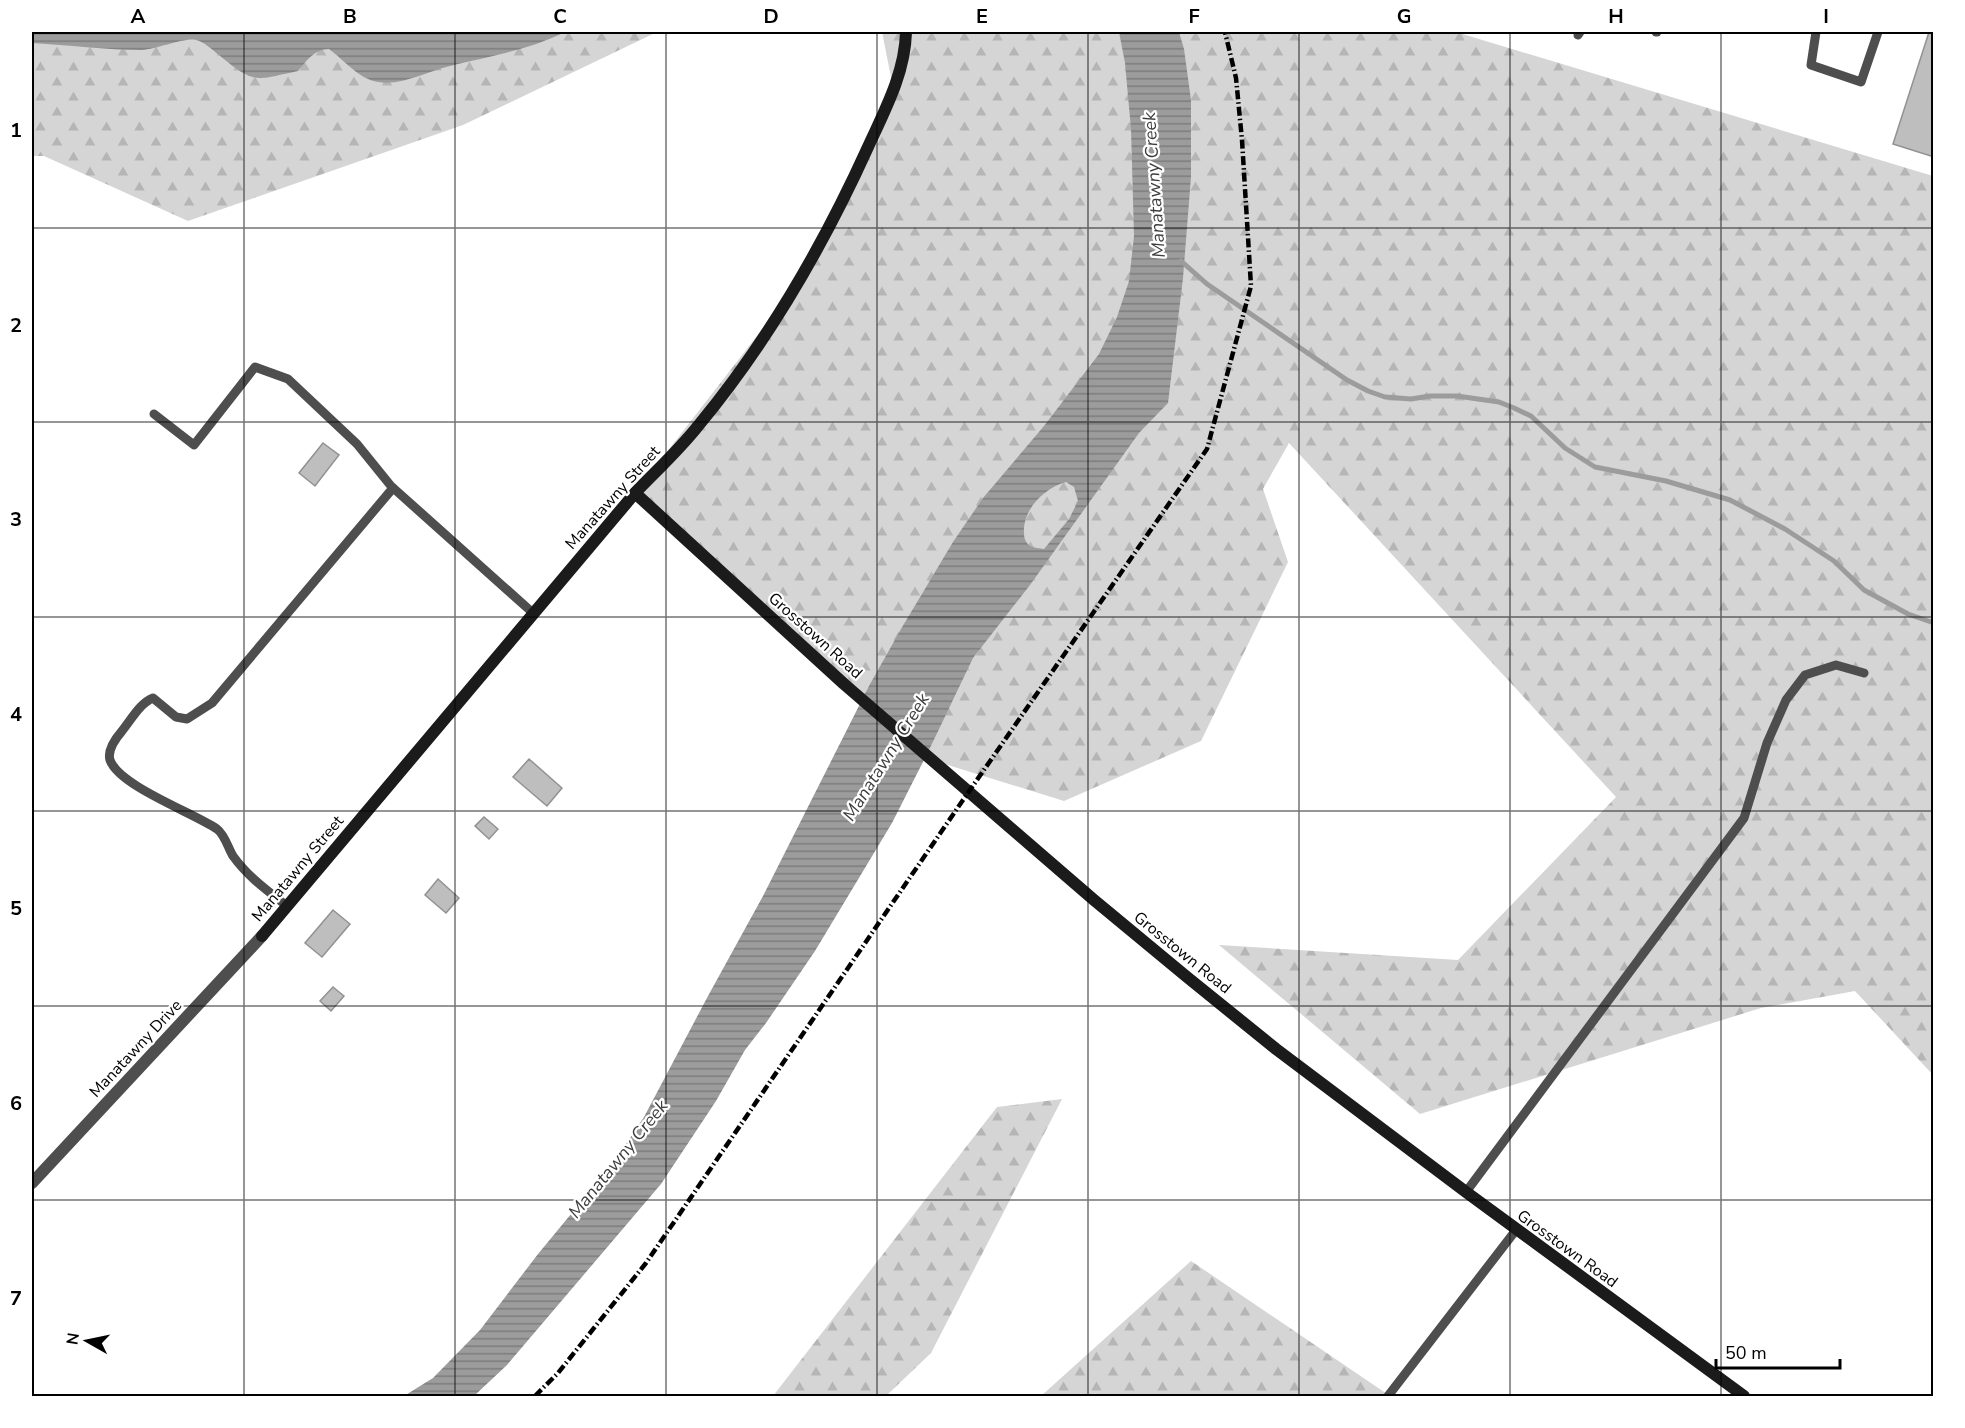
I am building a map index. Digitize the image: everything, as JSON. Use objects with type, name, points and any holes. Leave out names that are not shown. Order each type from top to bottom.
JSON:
[{"type":"street","name":"Manatawny Street","points":[[262,936],[635,493],[697,427],[740,370],[791,292],[850,187],[894,92],[906,46],[906,32]]},
{"type":"street","name":"Grosstown Road","points":[[635,493],[844,684],[1094,900],[1187,977],[1276,1049],[1516,1230],[1744,1396]]},
{"type":"street","name":"Manatawny Drive","points":[[32,1183],[262,936]]},
{"type":"lane","points":[[1816,32],[1811,65],[1861,82],[1878,32]]},
{"type":"lane","points":[[154,414],[194,445],[255,367],[288,380],[357,444],[393,488],[533,613]]},
{"type":"lane","points":[[287,906],[249,876],[232,855],[220,831],[193,814],[165,803],[121,774],[110,760],[110,750],[146,701],[153,698],[176,717],[187,719],[212,703],[393,488]]},
{"type":"lane","points":[[1466,1192],[1744,818],[1767,743],[1786,700],[1805,675],[1836,665],[1864,673]]},
{"type":"lane","points":[[1388,1396],[1516,1230]]},
{"type":"green space","points":[[32,32],[657,32],[463,125],[188,221],[44,156],[32,156]]},
{"type":"green space","points":[[882,32],[1456,32],[1933,176],[1933,1075],[1855,991],[1761,1008],[1420,1114],[1219,945],[1458,960],[1616,797],[1289,443],[1263,489],[1288,562],[1201,741],[1064,801],[935,761],[635,493],[791,292],[894,92]]},
{"type":"green space","points":[[1062,1099],[931,1353],[886,1396],[773,1396],[997,1107]]},
{"type":"green space","points":[[1191,1261],[1390,1396],[1041,1396]]},
{"type":"water","points":[[32,32],[565,32],[523,48],[442,68],[406,80],[387,83],[364,77],[329,49],[315,53],[298,71],[273,77],[256,78],[240,71],[205,44],[196,40],[185,40],[142,50],[115,49],[32,43]]},
{"type":"water","name":"Manatawny Creek","points":[[1119,32],[1179,32],[1184,49],[1191,100],[1191,177],[1183,278],[1168,403],[1139,433],[1030,585],[973,658],[892,823],[815,951],[745,1050],[716,1101],[661,1184],[507,1365],[474,1396],[404,1396],[433,1378],[480,1330],[538,1254],[614,1162],[644,1117],[763,896],[869,686],[953,542],[983,498],[1044,426],[1099,354],[1117,317],[1129,281],[1134,236],[1131,129],[1125,63]],"holes":[[[1066,482],[1074,487],[1078,501],[1069,519],[1044,549],[1030,546],[1024,538],[1024,525],[1036,501],[1050,489]]]},
{"type":"building","points":[[1929,32],[1934,32],[1934,157],[1893,144]]},
{"type":"building","points":[[323,443],[339,455],[315,486],[299,473]]},
{"type":"building","points":[[529,759],[562,788],[547,806],[513,777]]},
{"type":"building","points":[[484,817],[498,829],[489,839],[475,826]]},
{"type":"building","points":[[438,879],[459,898],[446,913],[425,895]]},
{"type":"building","points":[[333,910],[350,924],[322,957],[305,943]]},
{"type":"building","points":[[333,987],[344,996],[331,1011],[320,1001]]},
{"type":"waterway","points":[[1181,261],[1207,284],[1347,380],[1368,391],[1385,397],[1411,399],[1457,396],[1499,402],[1514,408],[1531,416],[1565,448],[1595,467],[1666,481],[1730,500],[1785,529],[1834,561],[1864,590],[1908,614],[1934,623]]},
{"type":"railway","points":[[535,1396],[558,1373],[646,1263],[1207,449],[1251,286],[1236,78],[1225,32]]}]
